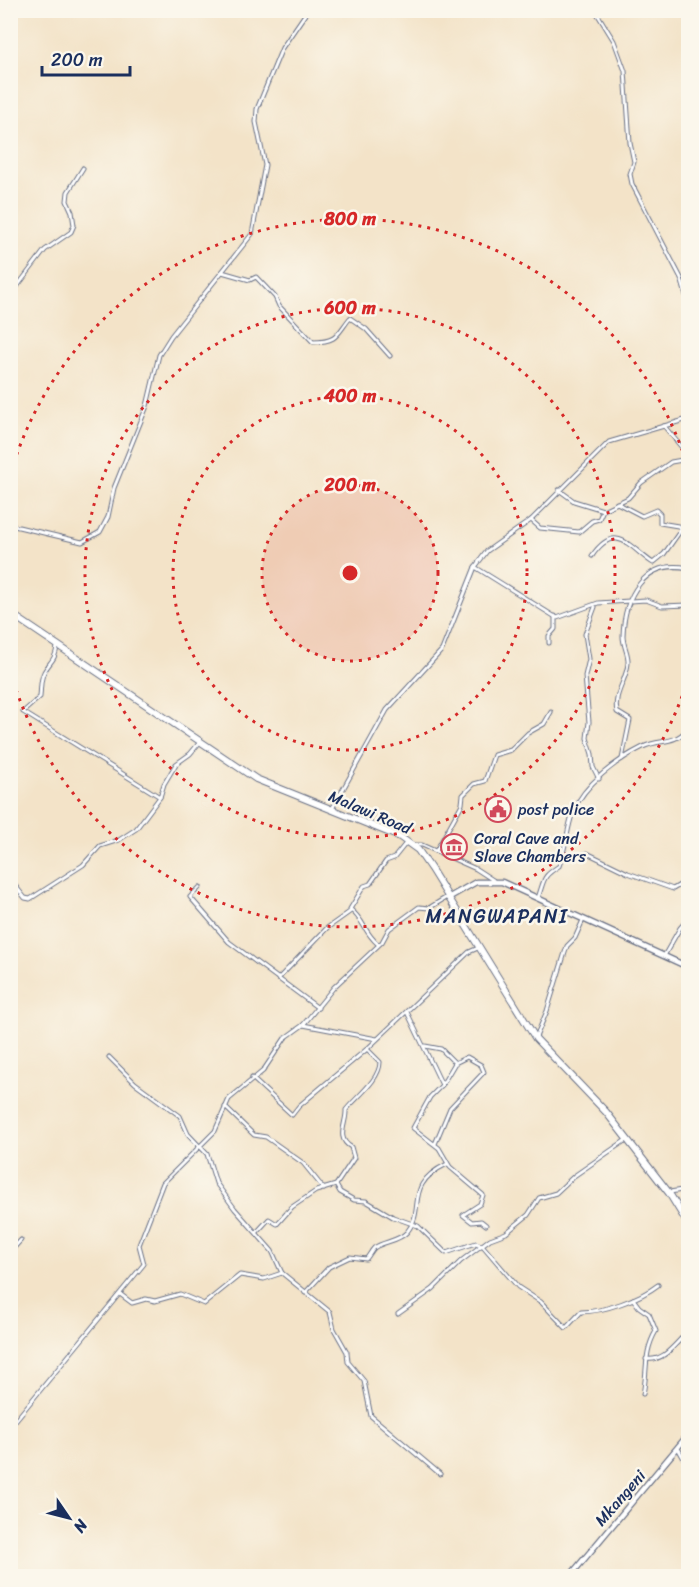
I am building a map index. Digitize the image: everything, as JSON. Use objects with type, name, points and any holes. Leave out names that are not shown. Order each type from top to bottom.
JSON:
[{"type":"main road","name":"Malawi Road","points":[[10,613],[57,647],[256,779],[410,843],[447,897],[536,1039],[606,1112],[669,1193],[688,1224]]},
{"type":"street","points":[[10,525],[82,542],[100,532],[108,518],[114,488],[147,406],[159,355],[171,336],[252,234],[265,165],[256,122],[257,108],[282,48],[308,10]]},
{"type":"street","points":[[596,10],[614,42],[625,71],[630,143],[634,162],[630,174],[632,184],[676,270],[688,302]]},
{"type":"street","points":[[10,288],[16,288],[45,250],[69,235],[74,225],[67,201],[68,192],[83,168]]},
{"type":"street","points":[[222,273],[259,280],[275,297],[279,306],[313,342],[334,339],[342,332],[350,318],[366,329],[390,356]]},
{"type":"street","points":[[332,810],[387,710],[442,651],[475,567],[487,551],[531,520],[609,442],[688,419]]},
{"type":"street","points":[[531,520],[540,528],[579,532],[592,521],[599,519],[603,510],[628,498],[641,483],[671,462],[688,457],[681,442],[664,426]]},
{"type":"street","points":[[560,490],[574,501],[603,510]]},
{"type":"street","points":[[617,503],[642,516],[656,510],[660,514],[660,523],[678,526],[688,533]]},
{"type":"street","points":[[592,556],[607,539],[612,538],[630,543],[653,563],[664,554],[688,520]]},
{"type":"street","points":[[475,567],[555,616],[565,616],[579,608],[596,605],[646,600],[662,606],[688,605]]},
{"type":"street","points":[[622,759],[630,720],[617,712],[616,705],[628,663],[623,634],[630,602],[639,582],[646,575],[668,567],[688,568]]},
{"type":"street","points":[[596,605],[587,625],[584,643],[588,646],[589,659],[585,676],[589,722],[587,738],[593,767],[599,779]]},
{"type":"street","points":[[549,643],[549,636],[555,629],[555,616]]},
{"type":"street","points":[[57,647],[54,661],[45,671],[40,682],[40,697],[24,712],[160,797]]},
{"type":"street","points":[[436,851],[462,804],[463,795],[474,784],[485,781],[494,755],[511,750],[528,733],[544,724],[551,712]]},
{"type":"street","points":[[538,897],[542,879],[548,871],[559,866],[577,804],[589,787],[612,764],[644,746],[675,741],[688,729]]},
{"type":"street","points":[[13,883],[27,899],[86,863],[100,846],[119,840],[136,829],[160,797],[164,784],[176,764],[190,754],[200,742]]},
{"type":"street","points":[[278,980],[327,928],[351,911],[364,886],[370,884],[386,861],[394,858],[410,843],[418,843],[476,868],[494,880],[538,897],[688,968]]},
{"type":"street","points":[[564,854],[580,856],[586,853],[596,856],[628,873],[673,889],[688,880]]},
{"type":"street","points":[[10,1427],[144,1264],[139,1245],[163,1183],[215,1131],[229,1099],[263,1071],[289,1033],[303,1025],[334,987],[378,944],[389,929],[408,913],[419,907],[429,908],[476,882],[494,880]]},
{"type":"street","points":[[200,887],[189,897],[203,916],[229,942],[318,1008]]},
{"type":"street","points":[[351,911],[362,918],[366,932],[378,944]]},
{"type":"street","points":[[664,956],[680,928],[688,919]]},
{"type":"street","points":[[536,1039],[551,1001],[567,946],[575,938],[583,920]]},
{"type":"street","points":[[252,1078],[292,1115],[299,1106],[367,1049],[469,952],[478,948]]},
{"type":"street","points":[[407,1012],[442,1085]]},
{"type":"street","points":[[303,1025],[377,1039]]},
{"type":"street","points":[[424,1046],[441,1049],[455,1063]]},
{"type":"street","points":[[257,1232],[269,1219],[277,1224],[292,1207],[336,1185],[354,1158],[351,1147],[345,1144],[342,1136],[347,1117],[346,1110],[376,1075],[380,1067],[380,1062],[367,1049]]},
{"type":"street","points":[[435,1144],[453,1104],[484,1072],[482,1065],[467,1057],[455,1063],[442,1085],[430,1097],[413,1128],[435,1144],[445,1154],[447,1164],[483,1196],[480,1204],[463,1215],[472,1222],[481,1221],[486,1225]]},
{"type":"street","points":[[109,1058],[135,1083],[175,1110],[184,1122],[190,1137],[201,1144],[209,1159],[216,1183],[235,1209],[272,1251],[282,1273],[290,1277],[333,1318],[334,1329],[347,1352],[348,1362],[364,1381],[372,1416],[440,1474]]},
{"type":"street","points":[[225,1107],[254,1135],[266,1137],[303,1163],[324,1189]]},
{"type":"street","points":[[398,1314],[433,1289],[461,1261],[490,1239],[506,1233],[528,1215],[539,1198],[556,1193],[613,1147],[628,1139]]},
{"type":"street","points":[[305,1293],[329,1268],[350,1257],[366,1260],[375,1248],[405,1234],[412,1222],[419,1188],[431,1174],[447,1164]]},
{"type":"street","points":[[336,1185],[340,1192],[354,1200],[366,1201],[393,1217],[412,1222],[446,1253],[476,1243],[483,1246],[518,1287],[541,1302],[566,1328],[581,1312],[598,1312],[633,1299],[658,1285]]},
{"type":"street","points":[[669,1193],[688,1185]]},
{"type":"street","points":[[10,1252],[21,1240]]},
{"type":"street","points":[[120,1294],[132,1303],[180,1294],[204,1304],[240,1275],[264,1279],[282,1273]]},
{"type":"street","points":[[633,1299],[649,1314],[656,1331],[646,1359],[644,1369],[647,1376],[643,1394]]},
{"type":"street","points":[[646,1359],[666,1355],[688,1332]]},
{"type":"street","name":"Mkangeni","points":[[570,1576],[688,1435]]},
{"type":"street","points":[[678,1448],[688,1466]]},
{"type":"place","name":"post police","points":[[498,809]]},
{"type":"place","name":"Coral Cave and Slave Chambers","points":[[454,847]]},
{"type":"district","name":"MANGWAPANI","points":[[497,916]]}]
